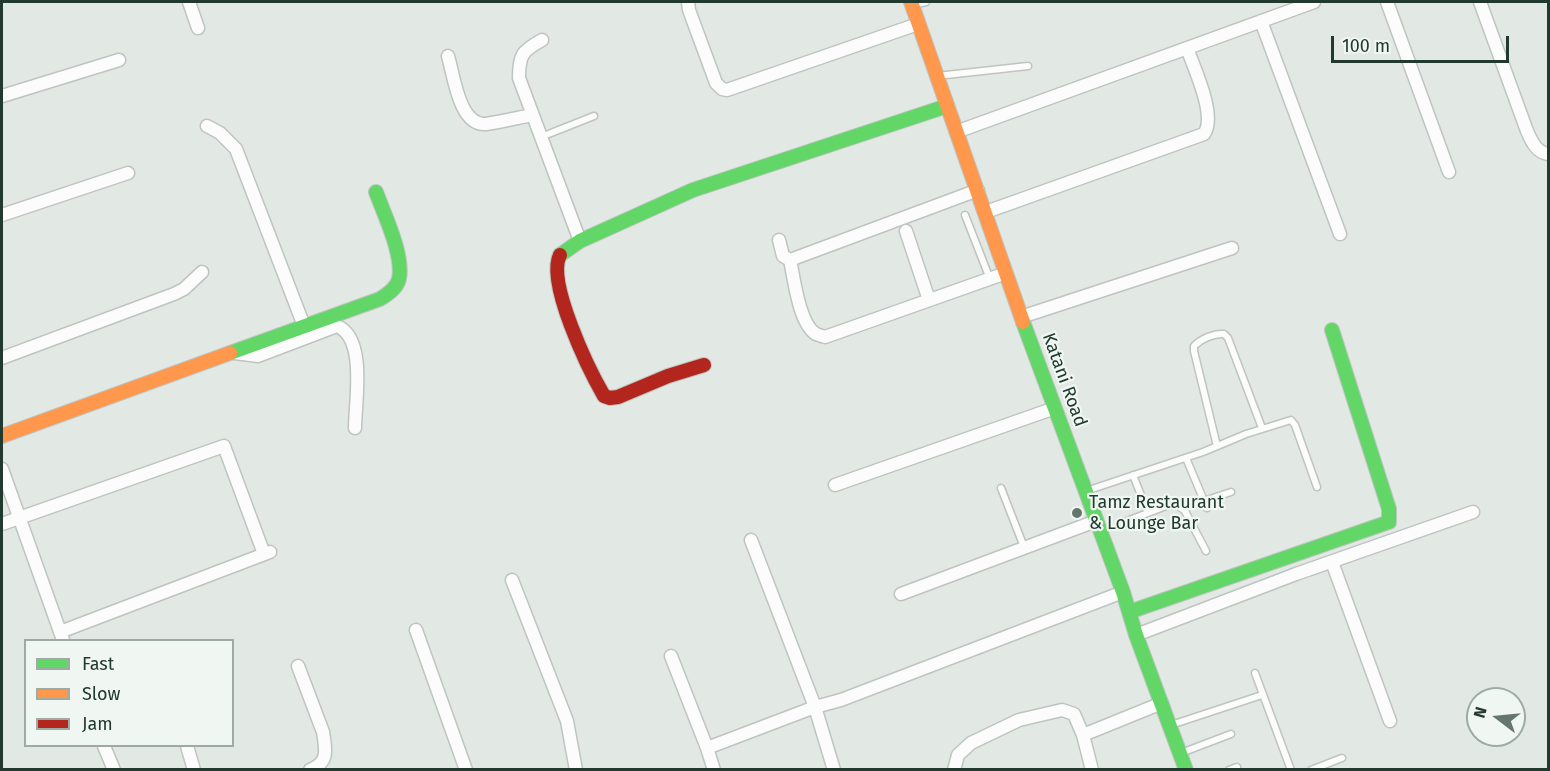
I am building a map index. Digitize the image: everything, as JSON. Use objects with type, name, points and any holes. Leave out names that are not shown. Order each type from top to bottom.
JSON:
[{"type":"street","points":[[189,2],[198,28]]},
{"type":"street","points":[[688,2],[716,84],[727,90],[918,24]]},
{"type":"street","points":[[956,132],[1313,2]]},
{"type":"street","points":[[1387,2],[1449,172]]},
{"type":"street","points":[[1480,2],[1527,131],[1534,145],[1541,152],[1548,154]]},
{"type":"street","name":"Katani Road","points":[[911,3],[1021,317],[1186,770]]},
{"type":"street","points":[[1261,21],[1340,234]]},
{"type":"street","points":[[542,40],[527,49],[519,63],[519,78],[580,241]]},
{"type":"street","points":[[986,212],[1204,134],[1208,129],[1209,120],[1207,106],[1187,48]]},
{"type":"street","points":[[448,56],[463,110],[476,123],[485,124],[532,115]]},
{"type":"street","points":[[2,96],[119,60]]},
{"type":"street","points":[[704,365],[668,376],[618,397],[604,396],[582,352],[556,277],[556,263],[562,252],[580,241],[693,190],[947,106]]},
{"type":"street","points":[[207,126],[220,133],[236,149],[304,326]]},
{"type":"street","points":[[2,214],[128,174]]},
{"type":"street","points":[[790,260],[978,190]]},
{"type":"street","points":[[2,436],[380,299],[392,290],[399,279],[397,257],[376,192]]},
{"type":"street","points":[[906,231],[929,300]]},
{"type":"street","points":[[779,240],[783,256],[790,260],[803,316],[815,334],[825,337],[1006,273]]},
{"type":"street","points":[[1021,317],[1232,248]]},
{"type":"street","points":[[2,358],[174,294],[184,289],[202,272]]},
{"type":"street","points":[[230,352],[258,356],[337,326],[344,329],[351,340],[356,357],[358,378],[355,428]]},
{"type":"street","points":[[1129,612],[1389,522],[1389,508],[1332,330]]},
{"type":"street","points":[[835,485],[1055,408]]},
{"type":"street","points":[[2,469],[19,519],[62,636],[267,553],[224,446],[19,519],[2,524]]},
{"type":"street","points":[[1136,635],[1473,512]]},
{"type":"street","points":[[901,594],[1096,521]]},
{"type":"street","points":[[751,540],[815,707],[834,770]]},
{"type":"street","points":[[1332,562],[1390,721]]},
{"type":"street","points":[[512,580],[567,721],[576,770]]},
{"type":"street","points":[[707,748],[815,707],[841,700],[1123,592]]},
{"type":"street","points":[[416,630],[466,770]]},
{"type":"street","points":[[671,656],[714,770]]},
{"type":"street","points":[[298,666],[323,732],[325,744],[323,762],[320,766],[310,770]]},
{"type":"street","points":[[1083,735],[1162,702]]},
{"type":"street","points":[[954,770],[958,755],[971,743],[1019,720],[1062,710],[1074,714],[1083,735],[1092,770]]},
{"type":"street","points":[[104,747],[114,770]]},
{"type":"street","points":[[187,747],[194,770]]},
{"type":"lane","points":[[911,3],[926,2]]},
{"type":"lane","points":[[936,76],[1028,66]]},
{"type":"lane","points":[[540,137],[594,117]]},
{"type":"lane","points":[[965,215],[990,279]]},
{"type":"lane","points":[[1217,446],[1194,351],[1194,346],[1199,341],[1218,334],[1224,334],[1228,338],[1262,428]]},
{"type":"lane","points":[[1085,491],[1186,458],[1262,428],[1291,420],[1295,425],[1317,487]]},
{"type":"lane","points":[[1186,458],[1206,505],[1231,492]]},
{"type":"lane","points":[[1133,475],[1148,513]]},
{"type":"lane","points":[[1001,488],[1024,548]]},
{"type":"lane","points":[[1127,521],[1166,506],[1177,505],[1185,511],[1206,551]]},
{"type":"lane","points":[[1255,673],[1291,770]]},
{"type":"lane","points":[[1170,726],[1262,695]]},
{"type":"lane","points":[[1180,753],[1231,734]]},
{"type":"lane","points":[[1311,770],[1342,758]]},
{"type":"lane","points":[[1229,770],[1237,767]]},
{"type":"traffic: fast","points":[[560,255],[580,241],[693,190],[947,106]]},
{"type":"traffic: fast","points":[[230,353],[380,299],[394,288],[399,279],[399,258],[376,192]]},
{"type":"traffic: fast","points":[[1023,322],[1186,770]]},
{"type":"traffic: fast","points":[[1129,612],[1389,522],[1389,509],[1332,330]]},
{"type":"traffic: slow","points":[[911,2],[1023,322]]},
{"type":"traffic: slow","points":[[2,436],[230,353]]},
{"type":"traffic: jam","points":[[560,255],[557,268],[564,305],[580,347],[604,396],[618,397],[668,376],[704,365]]},
{"type":"place","name":"Tamz Restaurant & Lounge Bar","points":[[1077,513]]}]
